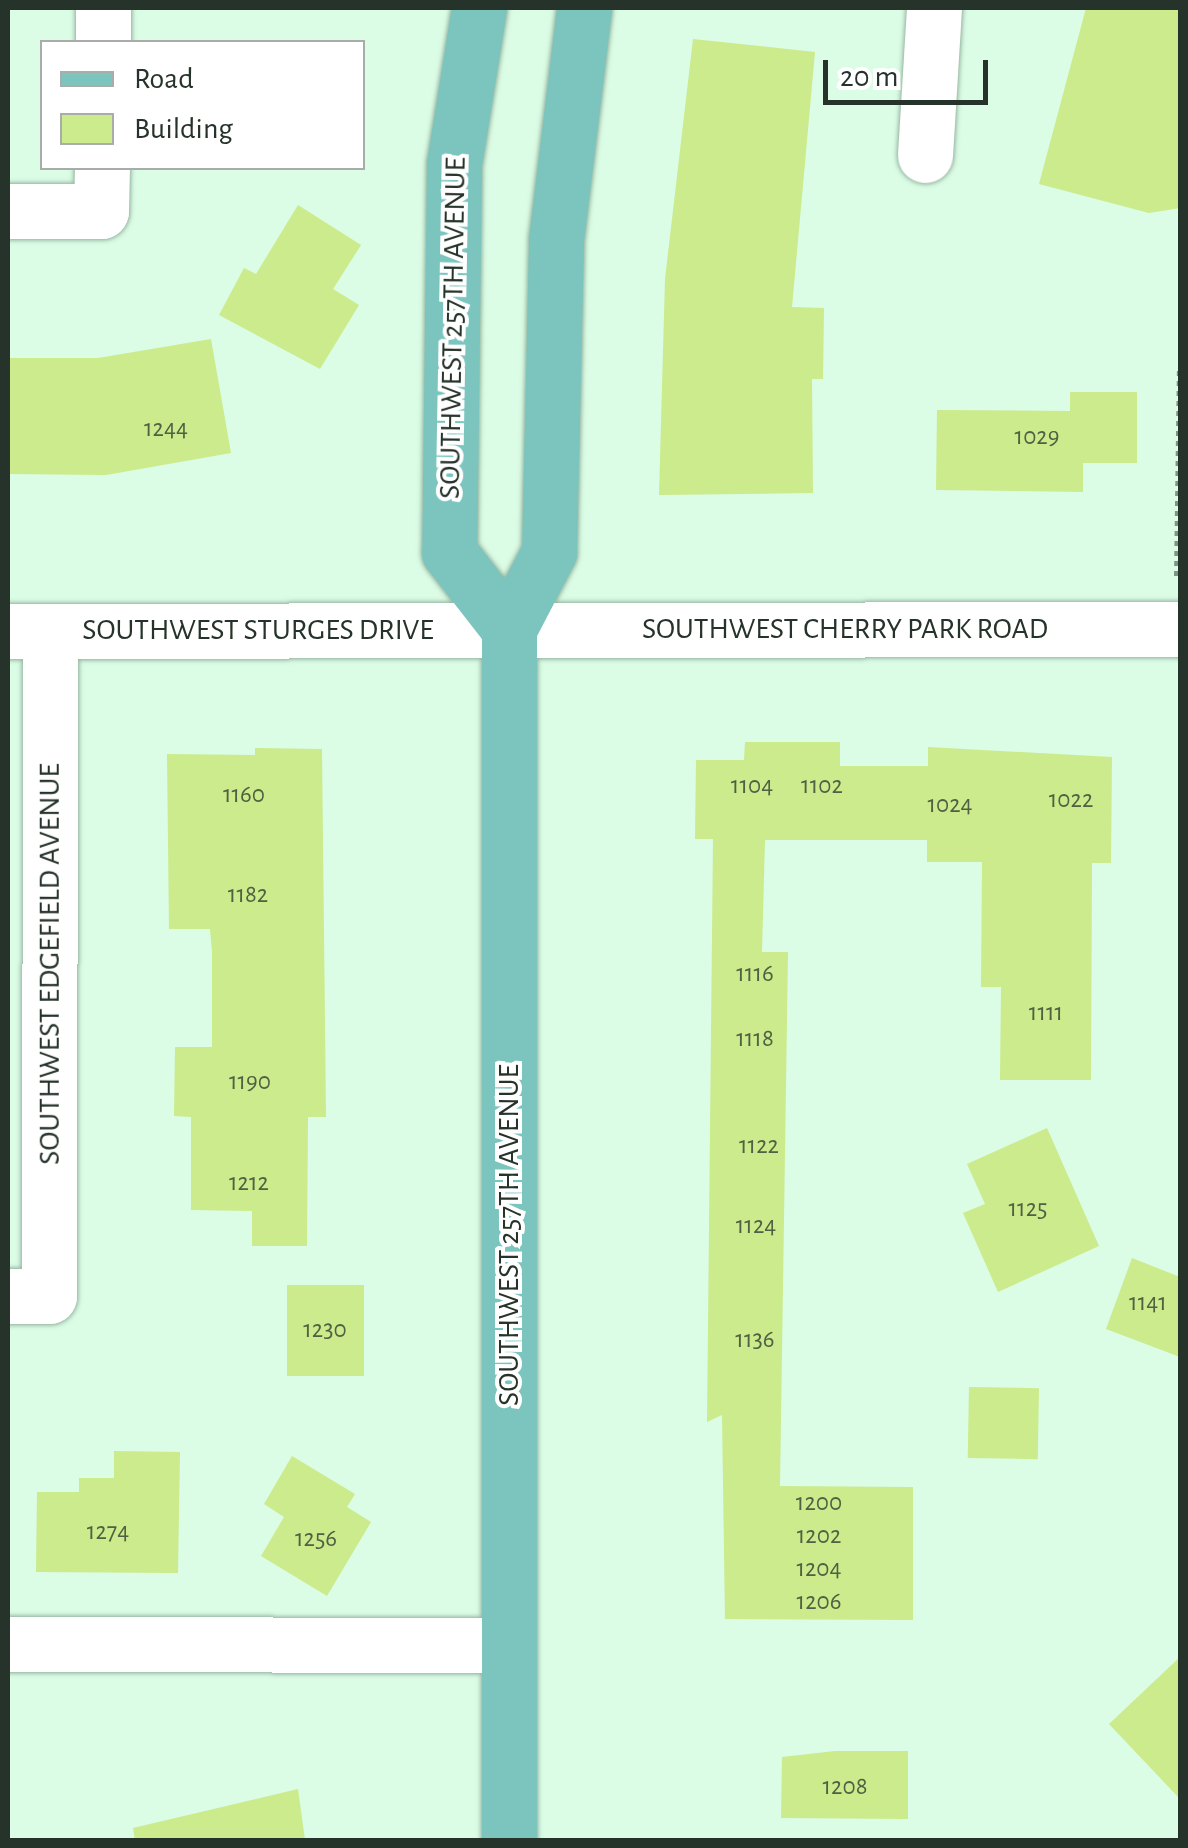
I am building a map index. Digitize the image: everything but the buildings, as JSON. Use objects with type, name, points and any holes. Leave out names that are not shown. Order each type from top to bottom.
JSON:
[{"type":"main road","name":"SOUTHWEST 257TH AVENUE","points":[[479,8],[454,164],[449,552],[509,629]]},
{"type":"main road","name":"SOUTHWEST 257TH AVENUE","points":[[509,1840],[509,629],[549,552],[556,240],[584,8]]},
{"type":"street","points":[[103,8],[103,40]]},
{"type":"street","points":[[925,155],[934,8]]},
{"type":"street","points":[[8,211],[102,189]]},
{"type":"street","name":"SOUTHWEST CHERRY PARK ROAD","points":[[509,629],[1179,629]]},
{"type":"street","name":"SOUTHWEST STURGES DRIVE","points":[[29,631],[509,629]]},
{"type":"street","name":"SOUTHWEST EDGEFIELD AVENUE","points":[[28,1296],[29,631]]},
{"type":"street","points":[[8,1644],[509,1645]]},
{"type":"path","points":[[1179,629],[1180,367]]}]
